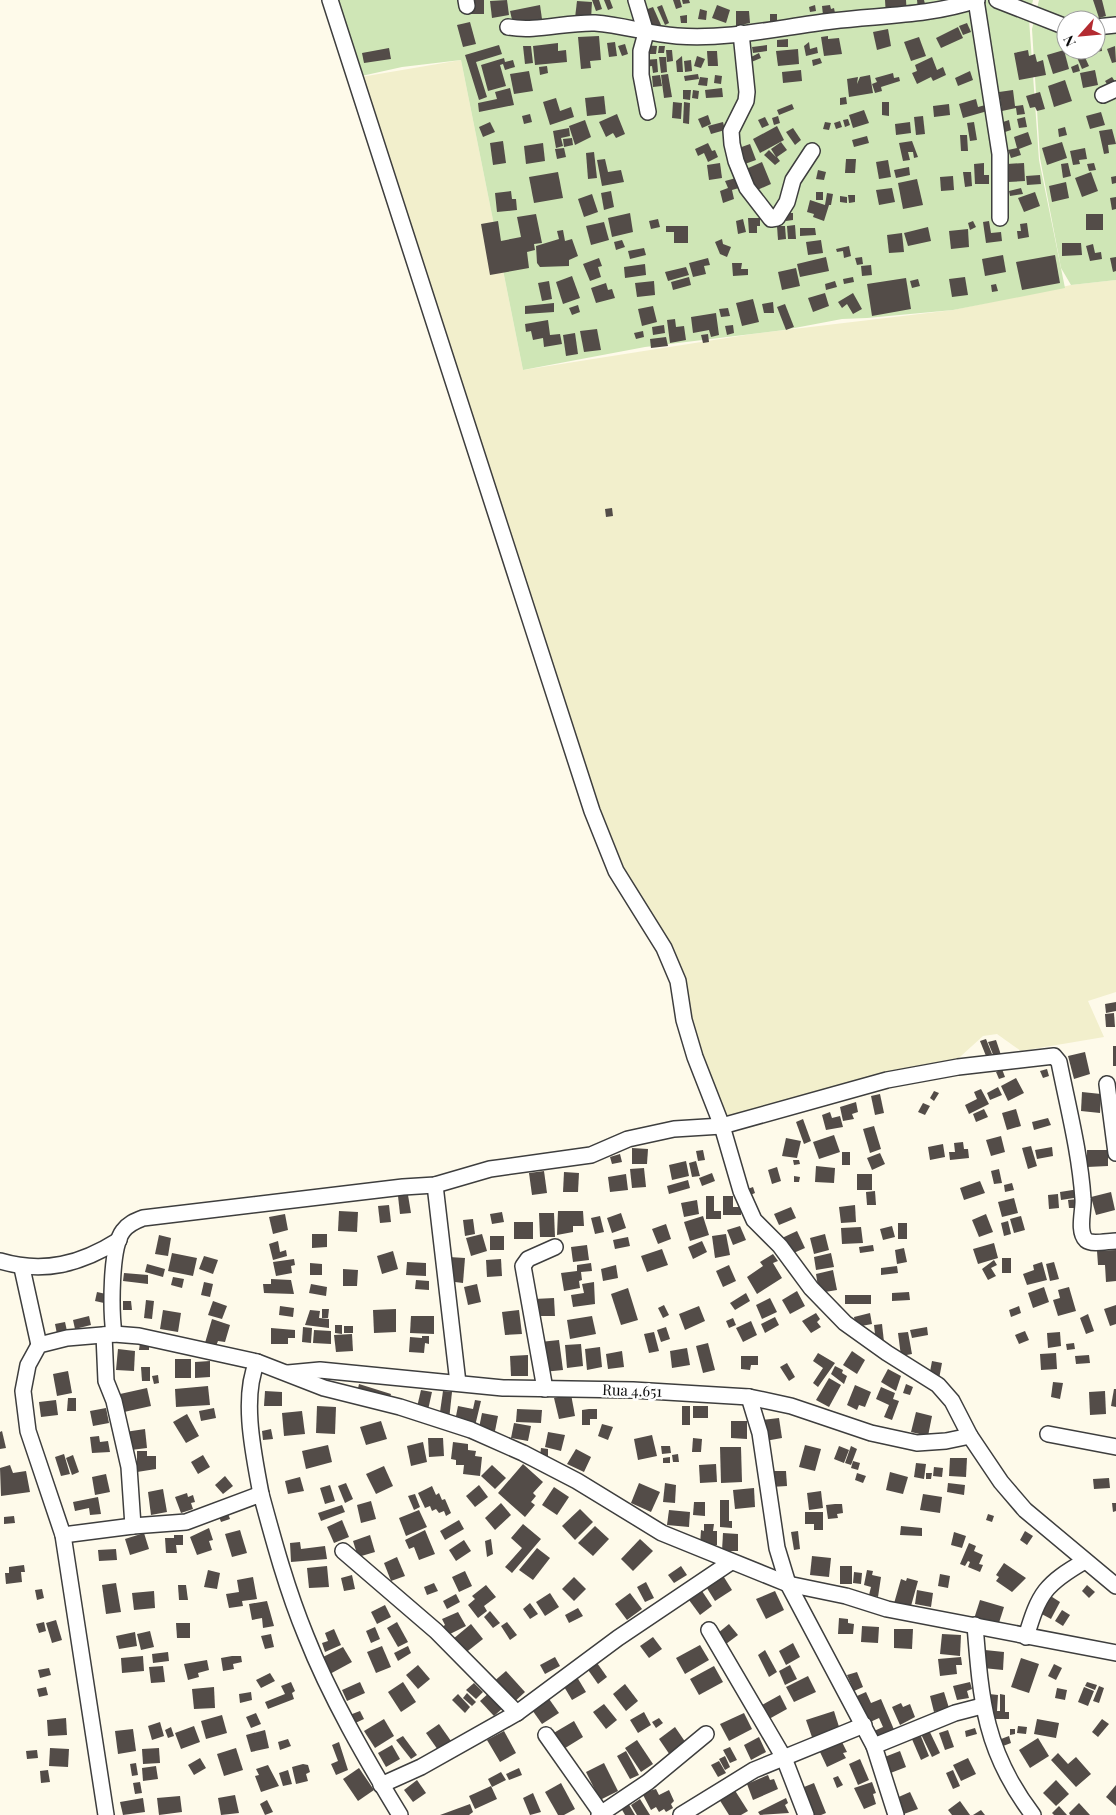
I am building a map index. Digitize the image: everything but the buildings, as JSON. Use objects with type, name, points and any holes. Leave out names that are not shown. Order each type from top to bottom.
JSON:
[{"type":"street","points":[[330,0],[592,811],[616,871],[664,948],[678,981],[684,1020],[695,1057],[722,1126],[741,1191],[754,1220],[780,1246],[811,1288],[845,1323],[938,1385],[952,1401],[970,1436],[1001,1482],[1024,1510],[1116,1586]]},
{"type":"street","points":[[636,0],[646,33],[641,51],[641,75],[648,112]]},
{"type":"street","points":[[508,27],[534,29],[593,23],[646,33],[678,36],[741,33],[840,20],[901,16],[964,5],[977,0],[1000,154],[1000,218]]},
{"type":"street","points":[[998,0],[1033,7],[1056,22]]},
{"type":"street","points":[[741,33],[747,92],[746,101],[731,131],[732,144],[736,161],[747,188],[771,219],[777,218],[782,211],[793,180],[812,151]]},
{"type":"street","points":[[133,1526],[129,1467],[114,1401],[106,1381],[112,1285],[119,1240],[128,1226],[142,1218],[435,1185],[490,1169],[591,1155],[628,1139],[674,1129],[722,1126],[887,1080],[958,1067],[1054,1056],[1059,1062],[1080,1171],[1084,1200],[1082,1231],[1085,1239],[1091,1242],[1116,1241]]},
{"type":"street","points":[[1108,1084],[1116,1153]]},
{"type":"street","points":[[435,1185],[458,1383]]},
{"type":"street","points":[[0,1261],[22,1268],[55,1266],[76,1262],[100,1252],[119,1240]]},
{"type":"street","points":[[545,1389],[523,1266],[528,1259],[555,1247]]},
{"type":"street","points":[[22,1268],[39,1345],[28,1365],[23,1391],[31,1440],[64,1535],[106,1815]]},
{"type":"street","points":[[39,1345],[67,1338],[109,1334],[139,1336],[258,1362],[338,1393],[400,1407],[470,1430],[523,1453],[577,1481],[662,1533],[788,1584],[846,1596],[887,1609],[1116,1653]]},
{"type":"street","points":[[258,1362],[251,1376],[249,1401],[256,1468],[278,1559],[306,1637],[381,1785],[400,1815]]},
{"type":"street","name":"Rua 4.651","points":[[286,1373],[320,1370],[545,1389],[633,1390],[749,1397],[791,1406],[871,1433],[917,1443],[946,1442],[970,1436]]},
{"type":"street","points":[[749,1397],[760,1433],[777,1548],[788,1584],[874,1746],[896,1815]]},
{"type":"street","points":[[1048,1434],[1116,1447]]},
{"type":"street","points":[[64,1535],[133,1526],[186,1522],[261,1494]]},
{"type":"street","points":[[343,1550],[436,1631],[517,1713]]},
{"type":"street","points":[[1026,1636],[1035,1606],[1050,1584],[1085,1561]]},
{"type":"street","points":[[381,1785],[421,1767],[517,1713],[618,1638],[731,1562]]},
{"type":"street","points":[[975,1625],[982,1706],[998,1759],[1018,1795],[1033,1815]]},
{"type":"street","points":[[708,1630],[784,1758],[806,1815]]},
{"type":"street","points":[[874,1746],[956,1713],[982,1706]]},
{"type":"street","points":[[681,1815],[754,1770],[864,1725]]},
{"type":"street","points":[[546,1734],[600,1814],[648,1782],[706,1734]]},
{"type":"shaded area","points":[[461,60],[523,370],[752,334],[953,310],[1071,285],[1116,280],[1116,992],[1088,1001],[1104,1037],[1021,1051],[997,1034],[983,1036],[950,1066],[720,1121],[678,981],[616,871],[355,78]]},
{"type":"green space","points":[[335,0],[1033,0],[1029,19],[1039,160],[1065,288],[953,310],[842,319],[784,330],[645,347],[523,370],[461,60],[402,67],[357,77]]},
{"type":"green space","points":[[1039,0],[1116,0],[1116,280],[1071,285],[1061,268],[1040,158],[1032,29]]}]
